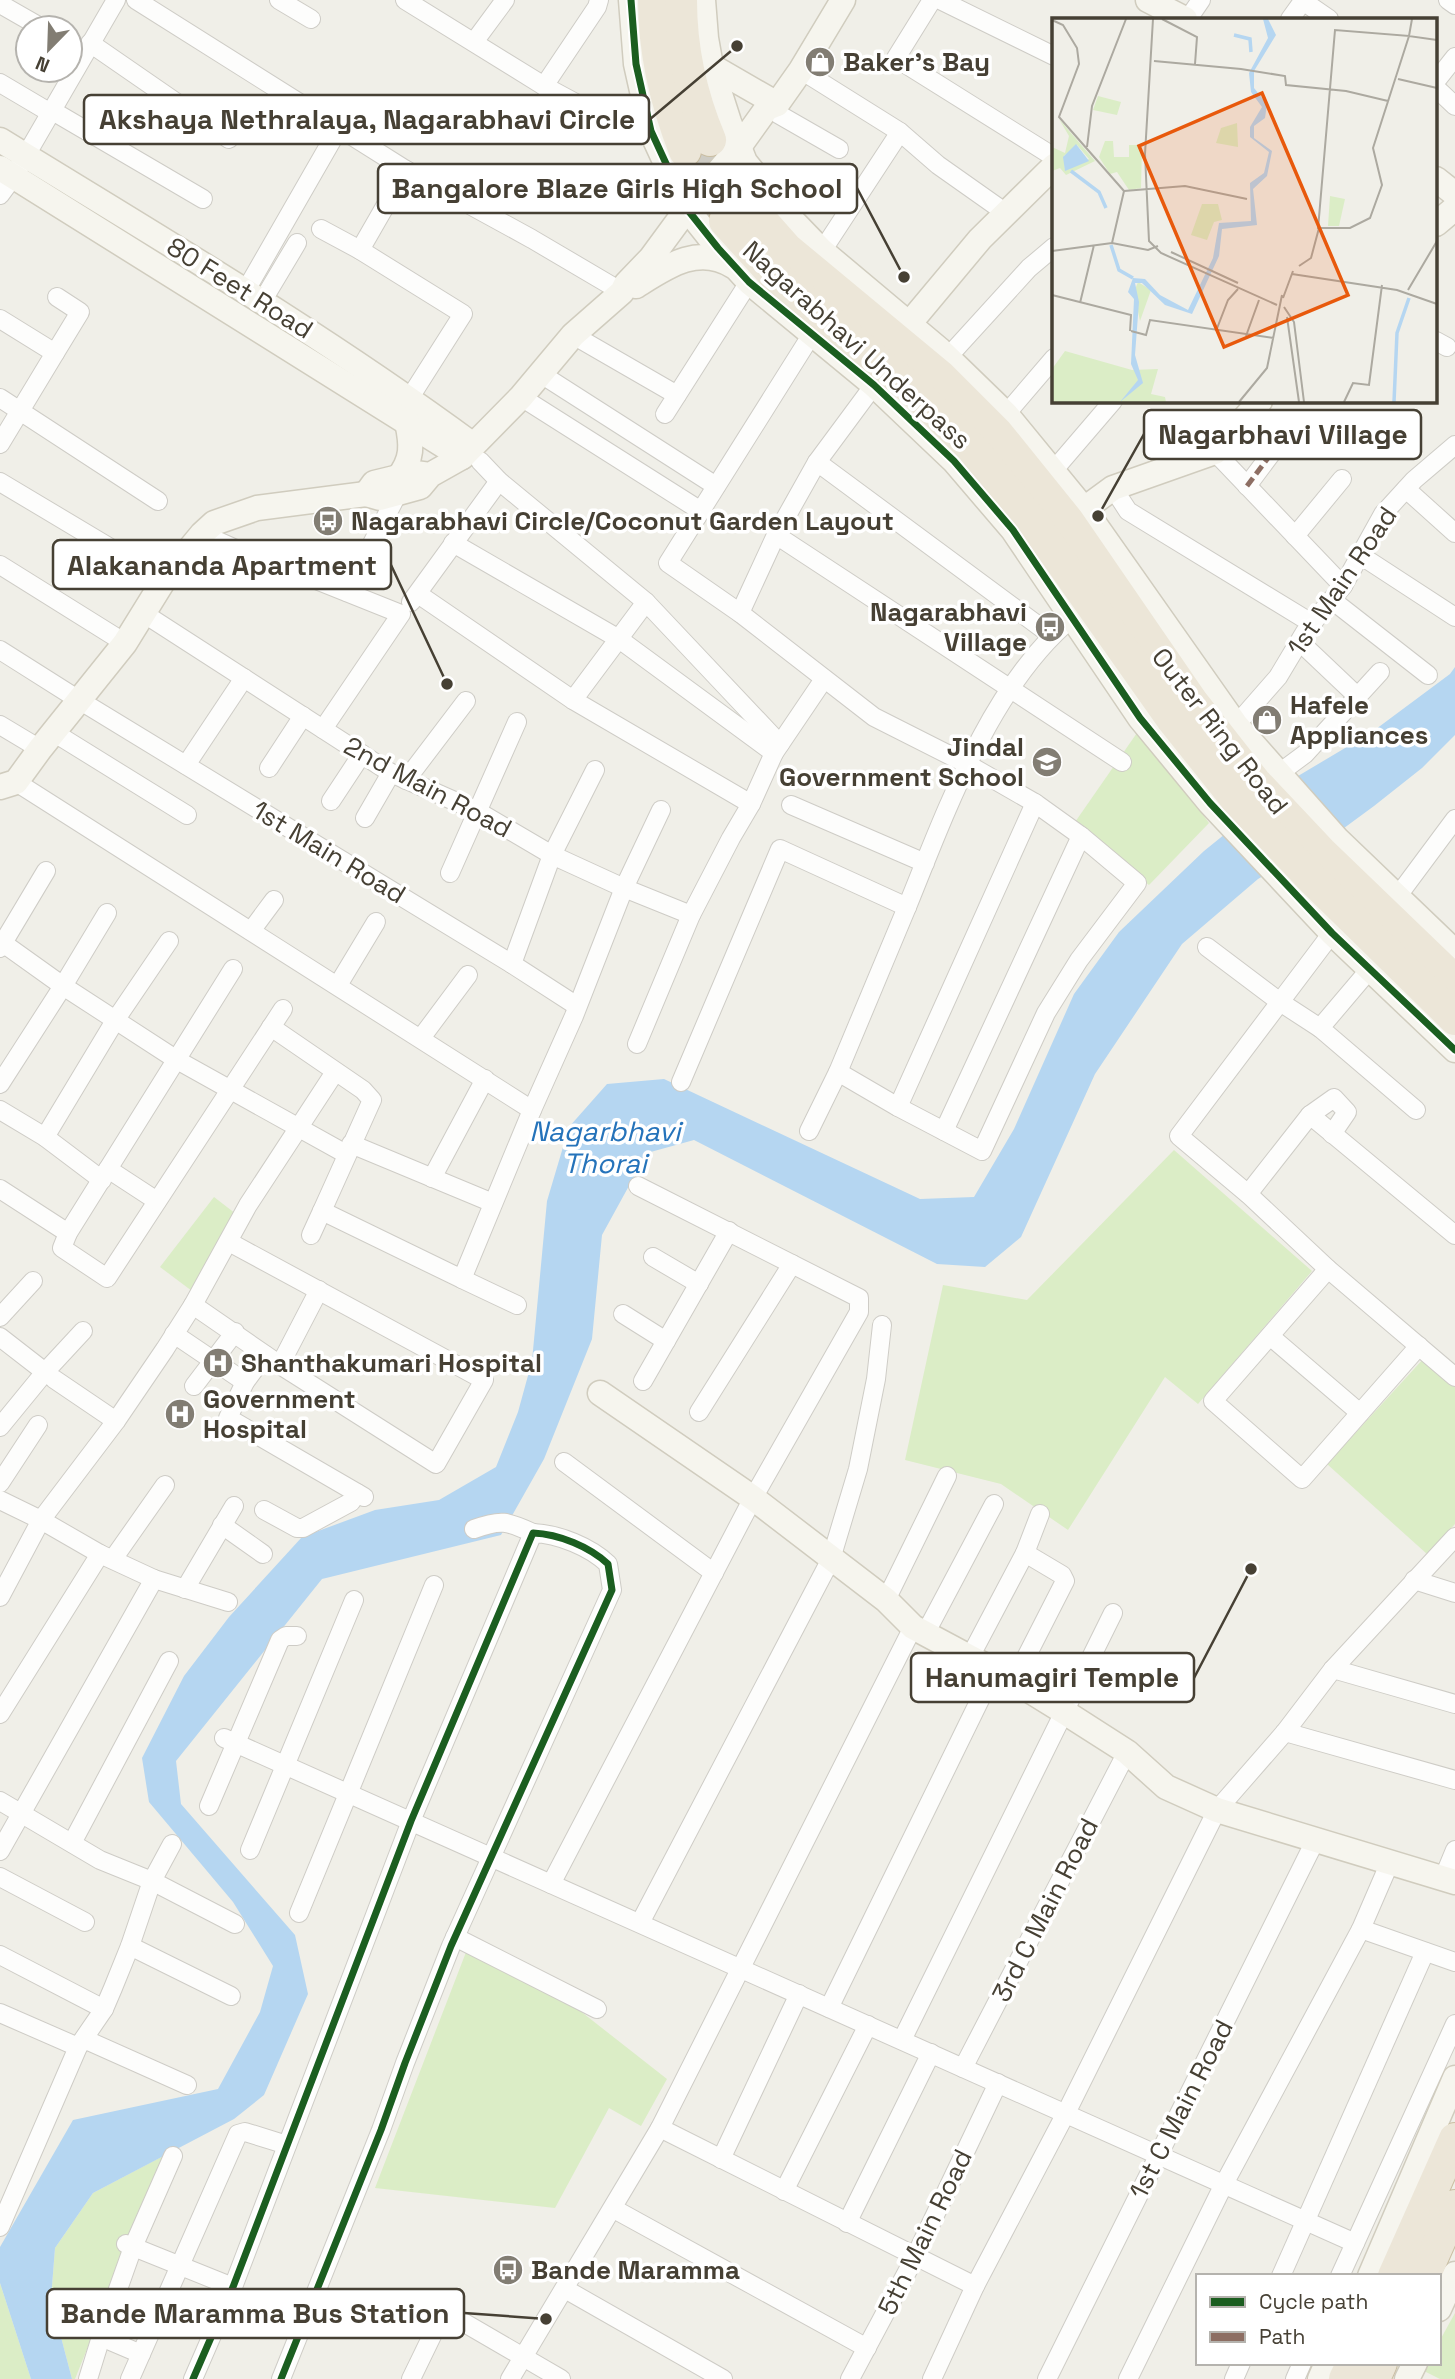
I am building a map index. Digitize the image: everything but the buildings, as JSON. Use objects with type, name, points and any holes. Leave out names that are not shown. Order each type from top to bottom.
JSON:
[{"type":"highway","points":[[654,0],[656,41],[672,119],[720,150]]},
{"type":"highway","points":[[681,0],[683,41],[697,109],[720,150]]},
{"type":"highway","name":"Nagarabhavi Underpass","points":[[715,214],[787,249],[908,349],[970,404],[1036,479],[1076,515]]},
{"type":"highway","name":"Nagarabhavi Underpass","points":[[715,214],[774,275],[915,392],[971,447],[1035,525],[1071,619]]},
{"type":"highway","name":"Outer Ring Road","points":[[1076,515],[1193,703],[1257,793],[1307,856],[1455,1019]]},
{"type":"highway","name":"Outer Ring Road","points":[[1071,619],[1172,719],[1257,793]]},
{"type":"highway","name":"Outer Ring Road","points":[[1307,856],[1455,981]]},
{"type":"highway","points":[[1395,2274],[1455,2139]]},
{"type":"highway","points":[[1425,2274],[1455,2206]]},
{"type":"street","points":[[84,44],[116,0]]},
{"type":"street","points":[[136,0],[406,170],[622,292],[694,256],[714,257],[743,275],[920,426],[999,512],[1071,619]]},
{"type":"street","points":[[279,0],[311,19]]},
{"type":"street","points":[[405,0],[544,86],[609,121]]},
{"type":"street","points":[[474,43],[505,0]]},
{"type":"street","points":[[544,86],[599,0]]},
{"type":"street","points":[[631,0],[636,64],[651,131],[715,214],[743,275]]},
{"type":"street","points":[[656,273],[715,214],[720,150],[703,0]]},
{"type":"street","points":[[777,109],[843,0]]},
{"type":"street","points":[[932,0],[896,58],[1052,155]]},
{"type":"street","points":[[940,0],[1052,55]]},
{"type":"street","points":[[1148,0],[1184,18]]},
{"type":"street","points":[[1187,18],[1201,0]]},
{"type":"street","points":[[1291,18],[1303,0],[1328,18]]},
{"type":"street","points":[[1448,0],[1455,5]]},
{"type":"street","points":[[0,4],[18,14]]},
{"type":"street","points":[[84,48],[229,139]]},
{"type":"street","points":[[1438,78],[1455,57]]},
{"type":"street","points":[[711,66],[839,149]]},
{"type":"street","points":[[801,70],[900,132],[938,165],[1006,213]]},
{"type":"street","points":[[0,83],[203,199]]},
{"type":"street","points":[[10,174],[50,111],[64,84]]},
{"type":"street","points":[[1438,90],[1455,106]]},
{"type":"street","points":[[715,214],[712,181],[720,150],[767,108],[777,109]]},
{"type":"street","points":[[255,295],[339,128]]},
{"type":"street","points":[[822,251],[900,132]]},
{"type":"street","name":"80 Feet Road","points":[[0,140],[10,174],[129,250],[408,410]]},
{"type":"street","points":[[720,150],[822,251],[909,324],[1006,414],[1053,471],[1076,515],[1236,725],[1257,793],[1307,856],[1332,933],[1455,1050]]},
{"type":"street","points":[[909,324],[980,239],[1052,168]]},
{"type":"street","points":[[360,250],[406,170]]},
{"type":"street","name":"80 Feet Road","points":[[10,174],[255,295],[472,455]]},
{"type":"street","points":[[1438,181],[1455,194]]},
{"type":"street","points":[[1438,222],[1455,208]]},
{"type":"street","points":[[0,808],[8,784],[125,643],[164,580],[202,534],[225,518],[257,508],[366,494],[380,498],[398,486],[420,487],[430,475],[472,455],[573,335],[622,292],[626,284],[651,258],[715,214]]},
{"type":"street","points":[[321,229],[463,314],[408,410],[411,455],[347,592]]},
{"type":"street","points":[[255,295],[297,243]]},
{"type":"street","points":[[947,358],[1029,268],[1052,249]]},
{"type":"street","points":[[665,414],[743,275]]},
{"type":"street","points":[[0,443],[80,312],[57,297]]},
{"type":"street","points":[[0,319],[55,353]]},
{"type":"street","points":[[811,334],[668,563],[740,613],[873,717],[967,764],[1035,803],[1081,836],[1137,883],[1079,960],[1046,1013],[982,1152],[838,1072]]},
{"type":"street","points":[[573,335],[677,395]]},
{"type":"street","points":[[1006,414],[1052,360]]},
{"type":"street","points":[[541,374],[716,486]]},
{"type":"street","points":[[740,613],[776,535],[817,463],[874,385]]},
{"type":"street","points":[[521,397],[701,511]]},
{"type":"street","points":[[0,398],[158,501]]},
{"type":"street","points":[[1053,471],[1112,402]]},
{"type":"street","points":[[1076,515],[1113,488],[1214,452],[1259,402]]},
{"type":"street","points":[[1247,486],[1286,434]]},
{"type":"street","points":[[1214,452],[1295,536],[1338,593],[1428,675]]},
{"type":"street","name":"1st Main Road","points":[[1236,725],[1278,677],[1305,632],[1338,593],[1383,514],[1406,489],[1453,452]]},
{"type":"street","points":[[472,455],[499,481],[646,602],[777,749]]},
{"type":"street","points":[[817,463],[1071,619]]},
{"type":"street","points":[[1295,536],[1342,479]]},
{"type":"street","points":[[323,729],[401,614],[499,481]]},
{"type":"street","points":[[0,482],[164,580]]},
{"type":"street","points":[[1113,488],[1128,511],[1313,624]]},
{"type":"street","points":[[1406,489],[1455,533]]},
{"type":"street","points":[[202,534],[265,562],[401,614]]},
{"type":"street","points":[[776,535],[1122,762]]},
{"type":"street","points":[[453,543],[619,639],[777,749]]},
{"type":"street","points":[[1360,555],[1455,617]]},
{"type":"street","points":[[0,565],[125,643]]},
{"type":"street","points":[[418,594],[573,700],[751,804]]},
{"type":"street","points":[[573,700],[646,602]]},
{"type":"street","name":"2nd Main Road","points":[[143,613],[399,777],[477,811],[552,855],[691,915]]},
{"type":"street","points":[[809,1131],[838,1072],[967,764],[1010,690],[1071,619]]},
{"type":"street","points":[[1300,642],[1357,696]]},
{"type":"street","name":"1st Main Road","points":[[0,650],[577,1006]]},
{"type":"street","points":[[1257,793],[1305,754],[1380,672]]},
{"type":"street","points":[[186,765],[244,678]]},
{"type":"street","points":[[637,1044],[691,915],[751,804],[777,749],[824,679]]},
{"type":"street","points":[[365,818],[466,701]]},
{"type":"street","points":[[269,768],[303,716]]},
{"type":"street","points":[[450,873],[517,722]]},
{"type":"street","points":[[0,725],[46,740],[187,814]]},
{"type":"street","points":[[331,800],[362,754]]},
{"type":"street","points":[[512,964],[552,855],[595,770]]},
{"type":"street","points":[[8,784],[338,985],[532,1110]]},
{"type":"street","points":[[898,1107],[1035,803]]},
{"type":"street","points":[[791,805],[925,863]]},
{"type":"street","points":[[462,1279],[624,888],[661,810]]},
{"type":"street","points":[[1397,897],[1453,825]]},
{"type":"street","points":[[944,1131],[1081,836]]},
{"type":"street","points":[[681,1082],[780,849],[907,907]]},
{"type":"street","points":[[1307,856],[1397,897],[1455,952]]},
{"type":"street","points":[[46,871],[1,944],[177,1060],[298,1128],[493,1203]]},
{"type":"street","points":[[251,931],[274,900]]},
{"type":"street","points":[[0,1084],[64,986],[107,913]]},
{"type":"street","points":[[338,985],[376,922]]},
{"type":"street","points":[[1332,933],[1179,1136],[1248,1194],[1328,1269],[1455,1377]]},
{"type":"street","points":[[45,1137],[116,1019],[169,941]]},
{"type":"street","points":[[1207,947],[1280,1002],[1320,1028],[1416,1110]]},
{"type":"street","points":[[233,969],[68,1233],[62,1248],[107,1278],[282,1009]]},
{"type":"street","points":[[1320,1028],[1370,969]]},
{"type":"street","points":[[421,1038],[468,975]]},
{"type":"street","points":[[271,1027],[363,1090],[373,1100],[312,1236]]},
{"type":"street","points":[[0,1597],[41,1520],[116,1421],[174,1334],[248,1205],[335,1072]]},
{"type":"street","points":[[432,1178],[485,1079]]},
{"type":"street","points":[[1248,1194],[1310,1115],[1334,1098],[1347,1112],[1332,1133]]},
{"type":"street","points":[[0,1110],[105,1174],[157,1202]]},
{"type":"street","points":[[1310,1115],[1455,1235]]},
{"type":"street","points":[[551,1884],[753,1498],[859,1312],[859,1298],[638,1186]]},
{"type":"street","points":[[0,1189],[68,1233]]},
{"type":"street","points":[[322,1211],[517,1305]]},
{"type":"street","points":[[643,1381],[729,1231]]},
{"type":"street","points":[[193,1305],[273,1360],[436,1464],[484,1380],[229,1242]]},
{"type":"street","points":[[653,1257],[699,1284]]},
{"type":"street","points":[[699,1412],[792,1264]]},
{"type":"street","points":[[1328,1269],[1213,1401],[1292,1471],[1302,1479],[1419,1346]]},
{"type":"street","points":[[0,1317],[33,1281]]},
{"type":"street","points":[[264,1510],[303,1528],[361,1495],[228,1418],[245,1382],[273,1360],[319,1290]]},
{"type":"street","points":[[622,1314],[666,1341]]},
{"type":"street","points":[[640,1923],[831,1559],[858,1469],[876,1378],[882,1325]]},
{"type":"street","points":[[0,1427],[49,1376],[83,1331]]},
{"type":"street","points":[[194,1386],[234,1332]]},
{"type":"street","points":[[174,1334],[245,1382]]},
{"type":"street","points":[[1270,1336],[1360,1413]]},
{"type":"street","points":[[0,1337],[49,1376],[116,1421]]},
{"type":"street","points":[[600,1393],[753,1498],[886,1600],[919,1630],[1066,1713],[1127,1752],[1166,1787],[1217,1811],[1449,1881],[1455,1850]]},
{"type":"street","points":[[0,1483],[38,1425]]},
{"type":"street","points":[[564,1462],[714,1573]]},
{"type":"street","points":[[886,1600],[947,1476]]},
{"type":"street","points":[[0,1714],[106,1557],[165,1485]]},
{"type":"street","points":[[0,1500],[106,1557],[154,1579],[228,1602]]},
{"type":"street","points":[[510,2379],[660,2128],[919,1630],[994,1504]]},
{"type":"street","points":[[185,1589],[234,1506]]},
{"type":"street","points":[[970,1657],[1025,1553],[1040,1514]]},
{"type":"street","points":[[281,2379],[455,1937],[612,1590],[608,1564],[596,1553],[561,1538],[533,1533],[505,1521],[492,1522],[474,1529]]},
{"type":"street","points":[[222,1525],[263,1554]]},
{"type":"street","points":[[193,2379],[233,2287],[411,1821],[533,1533]]},
{"type":"street","points":[[932,2379],[975,2286],[1066,2113],[1217,1811],[1285,1732],[1333,1669],[1455,1536]]},
{"type":"street","points":[[829,2008],[1004,1676],[1065,1581],[1062,1575],[1025,1553]]},
{"type":"street","points":[[0,1851],[154,1579]]},
{"type":"street","points":[[1414,1580],[1455,1593]]},
{"type":"street","points":[[299,1913],[434,1585]]},
{"type":"street","points":[[250,1850],[354,1600]]},
{"type":"street","points":[[902,2040],[1066,1713],[1113,1613]]},
{"type":"street","points":[[209,1806],[230,1740],[280,1640],[286,1636],[297,1636]]},
{"type":"street","points":[[72,1843],[169,1661]]},
{"type":"street","points":[[1333,1669],[1455,1703]]},
{"type":"street","points":[[1285,1732],[1455,1780]]},
{"type":"street","points":[[230,1740],[1355,2243]]},
{"type":"street","name":"3rd C Main Road","points":[[963,2068],[1127,1752]]},
{"type":"street","points":[[0,1801],[100,1860],[152,1881],[235,1924]]},
{"type":"street","name":"1st C Main Road","points":[[1046,2379],[1317,1839]]},
{"type":"street","points":[[0,2227],[81,2043],[104,2009],[130,1946],[152,1881],[172,1844]]},
{"type":"street","points":[[1129,2379],[1224,2184],[1360,1929],[1390,1862]]},
{"type":"street","points":[[0,1877],[85,1922]]},
{"type":"street","points":[[1360,1929],[1455,1962]]},
{"type":"street","points":[[455,1937],[597,2009]]},
{"type":"street","points":[[130,1946],[231,1996]]},
{"type":"street","points":[[1282,2274],[1425,1951]]},
{"type":"street","points":[[0,1955],[104,2009]]},
{"type":"street","points":[[721,2159],[799,1994]]},
{"type":"street","points":[[0,2013],[187,2085]]},
{"type":"street","points":[[1341,2274],[1455,2024]]},
{"type":"street","points":[[784,2191],[868,2025]]},
{"type":"street","points":[[847,2222],[931,2053]]},
{"type":"street","points":[[1371,2274],[1455,2078]]},
{"type":"street","name":"5th Main Road","points":[[850,2379],[915,2257],[998,2083]]},
{"type":"street","points":[[660,2128],[975,2286]]},
{"type":"street","points":[[130,2379],[238,2133],[245,2132],[287,2145]]},
{"type":"street","points":[[88,2379],[130,2245],[173,2156]]},
{"type":"street","points":[[614,2209],[866,2348]]},
{"type":"street","points":[[130,2245],[233,2287]]},
{"type":"street","points":[[1441,2305],[1455,2274]]},
{"type":"street","points":[[565,2289],[723,2379]]},
{"type":"street","points":[[411,2379],[443,2311],[561,2379]]},
{"type":"street","points":[[101,2337],[141,2354]]},
{"type":"green space","points":[[1139,730],[1209,823],[1149,885],[1073,825]]},
{"type":"green space","points":[[1174,1150],[1312,1271],[1198,1404],[1165,1377],[1068,1530],[1001,1484],[905,1460],[943,1285],[1027,1300]]},
{"type":"green space","points":[[214,1197],[249,1224],[229,1242],[196,1294],[160,1267]]},
{"type":"green space","points":[[1425,1357],[1455,1384],[1455,1524],[1427,1554],[1327,1464]]},
{"type":"green space","points":[[468,1947],[565,1999],[667,2079],[641,2126],[609,2108],[555,2208],[375,2188]]},
{"type":"green space","points":[[165,2155],[75,2379],[72,2379],[51,2299],[55,2248],[93,2193]]},
{"type":"green space","points":[[0,2283],[31,2379],[0,2379]]},
{"type":"green space","points":[[1455,2313],[1455,2379],[1440,2379],[1424,2371],[1427,2365],[1441,2365],[1441,2338]]},
{"type":"water","name":"Nagarbhavi Thorai","points":[[1455,667],[1455,735],[1422,768],[1374,806],[1340,831],[1258,879],[1182,944],[1095,1074],[1021,1237],[985,1267],[937,1264],[694,1140],[647,1153],[602,1235],[592,1339],[544,1459],[501,1535],[322,1579],[176,1761],[181,1804],[295,1935],[308,1994],[264,2095],[234,2119],[93,2193],[55,2248],[51,2299],[72,2379],[31,2379],[0,2283],[0,2247],[73,2120],[218,2089],[260,2012],[273,1966],[233,1902],[149,1802],[142,1758],[184,1676],[229,1617],[302,1537],[375,1510],[439,1500],[496,1467],[518,1412],[532,1361],[547,1201],[569,1127],[607,1084],[664,1079],[920,1199],[974,1197],[1014,1129],[1074,994],[1119,932],[1204,851],[1293,779],[1372,732],[1450,674]]},
{"type":"tunnel","points":[[710,141],[748,205]]},
{"type":"tunnel","points":[[685,151],[700,183],[725,221]]},
{"type":"marked path","points":[[1247,486],[1286,434]]},
{"type":"cycle path","points":[[631,0],[636,64],[651,131],[687,209],[749,282],[874,385],[954,461],[1013,530],[1140,718],[1210,803],[1332,933],[1455,1050]]},
{"type":"cycle path","points":[[193,2379],[233,2287],[411,1821],[533,1533],[563,1539],[583,1547],[608,1564],[612,1590],[451,1946],[281,2379]]},
{"type":"place","name":"Akshaya Nethralaya, Nagarabhavi Circle","points":[[737,46]]},
{"type":"place","name":"Baker's Bay","points":[[820,62]]},
{"type":"place","name":"Bangalore Blaze Girls High School","points":[[904,277]]},
{"type":"place","name":"Nagarbhavi Village","points":[[1098,516]]},
{"type":"place","name":"Nagarabhavi Circle/Coconut Garden Layout","points":[[328,521]]},
{"type":"place","name":"Nagarabhavi Village","points":[[1050,627]]},
{"type":"place","name":"Alakananda Apartment","points":[[447,684]]},
{"type":"place","name":"Hafele Appliances","points":[[1267,720]]},
{"type":"place","name":"Jindal Government School","points":[[1047,762]]},
{"type":"place","name":"Shanthakumari Hospital","points":[[218,1363]]},
{"type":"place","name":"Government Hospital","points":[[180,1414]]},
{"type":"place","name":"Hanumagiri Temple","points":[[1251,1569]]},
{"type":"place","name":"Bande Maramma","points":[[508,2270]]},
{"type":"place","name":"Bande Maramma Bus Station","points":[[546,2319]]}]
